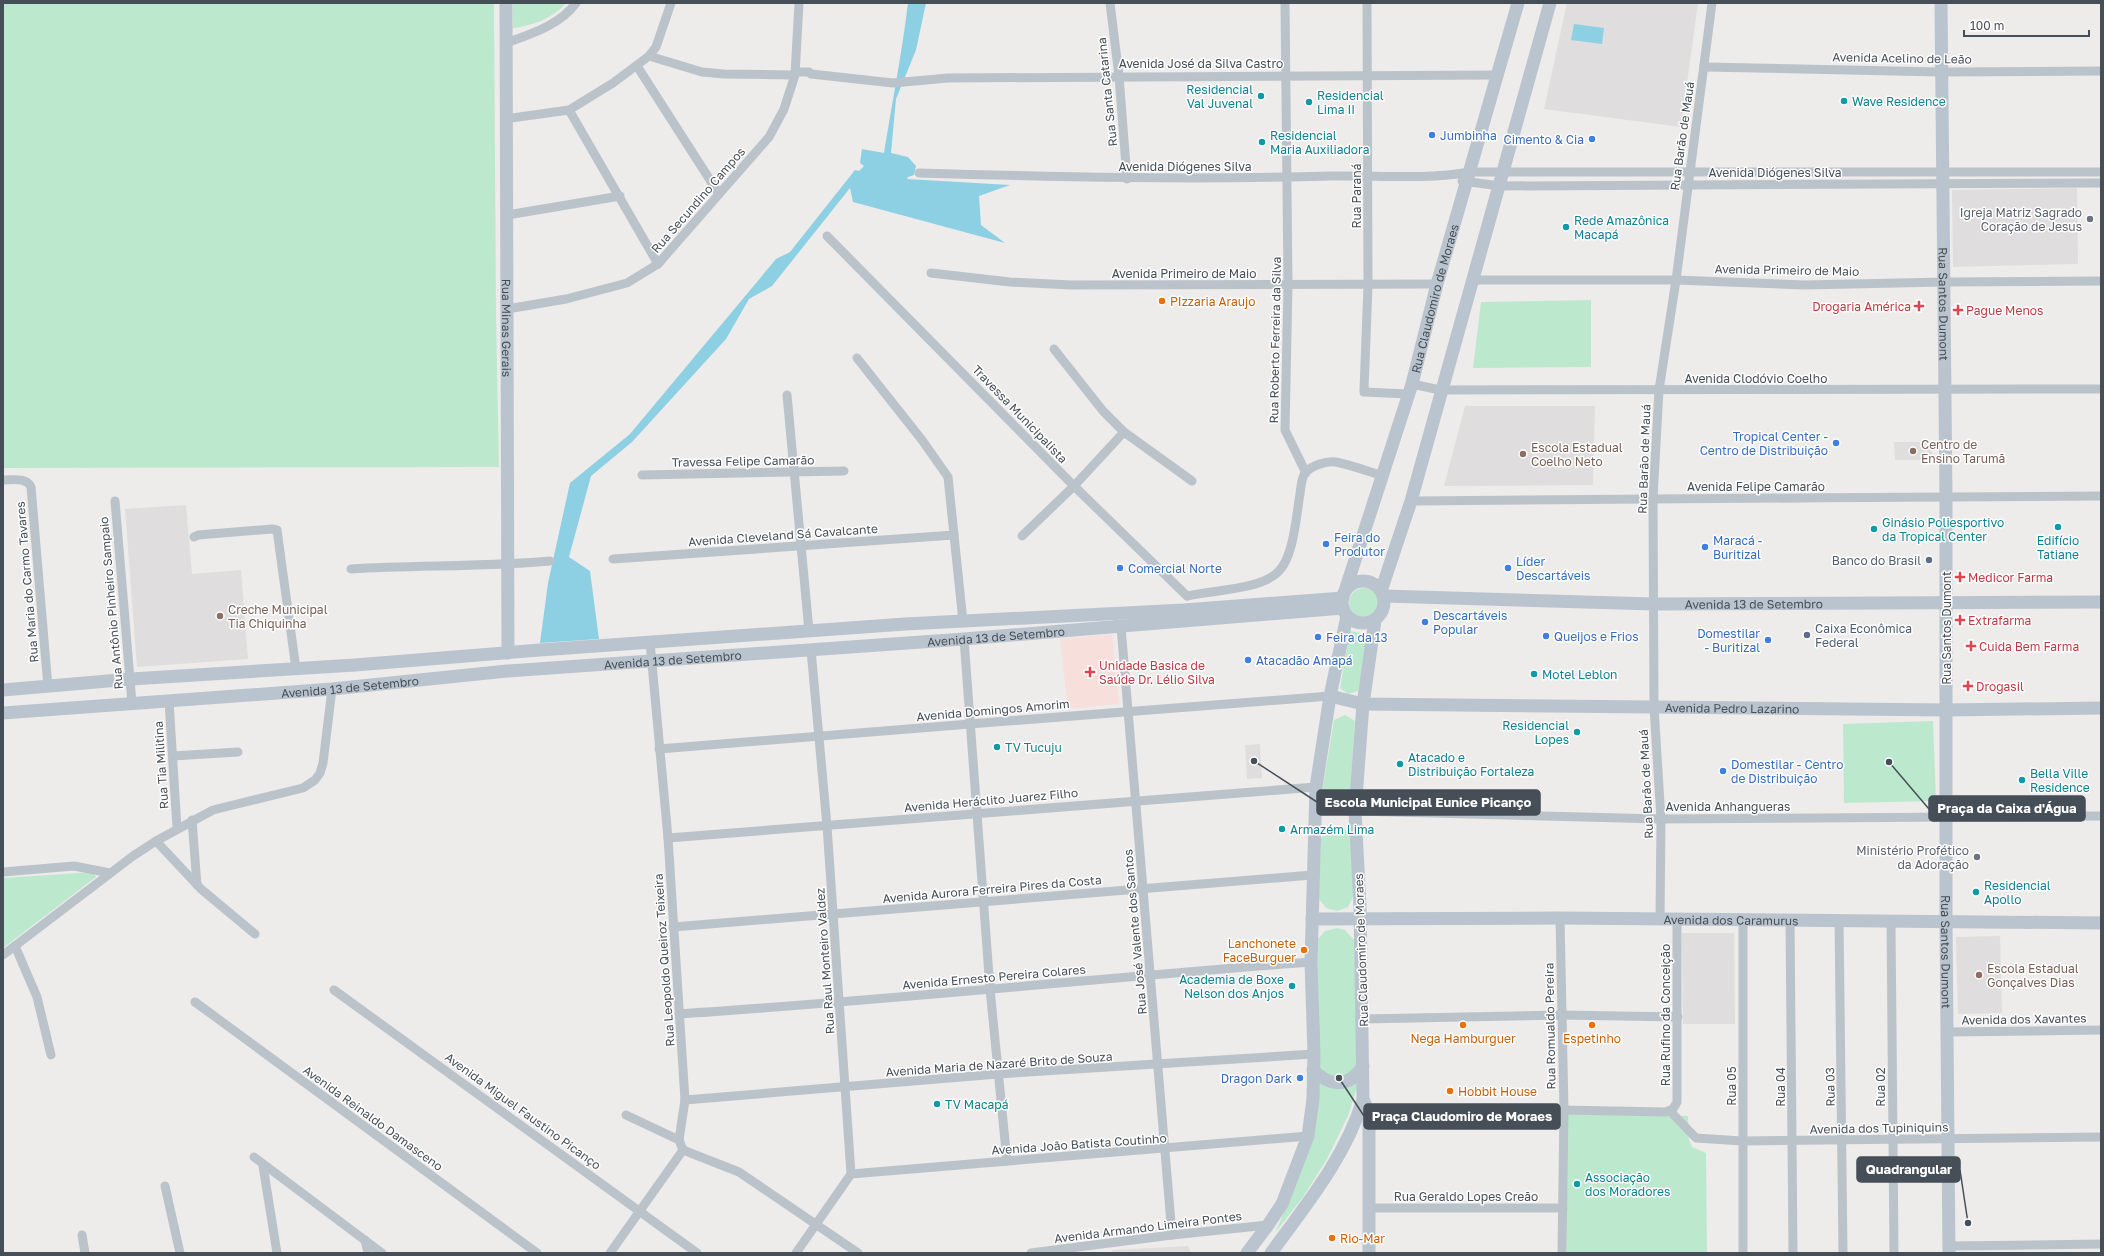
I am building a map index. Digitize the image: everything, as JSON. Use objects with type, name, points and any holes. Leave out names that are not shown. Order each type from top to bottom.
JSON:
[{"type":"street","name":"Rua Minas Gerais","points":[[506,3],[506,565],[508,653]]},
{"type":"street","points":[[506,43],[542,30],[571,10],[576,3]]},
{"type":"street","points":[[505,119],[569,110],[637,66],[649,56],[656,47],[670,3]]},
{"type":"street","name":"Rua Secundino Campos","points":[[507,309],[566,299],[621,285],[643,274],[658,264],[769,136],[784,109],[795,73],[799,3]]},
{"type":"street","name":"Rua Santa Catarina","points":[[1110,3],[1119,76],[1127,179]]},
{"type":"street","name":"Rua Roberto Ferreira da Silva","points":[[1285,3],[1287,75],[1288,285],[1285,430],[1306,473]]},
{"type":"street","name":"Rua Paraná","points":[[1364,390],[1368,285],[1369,175],[1367,3]]},
{"type":"street","name":"Rua Claudomiro de Moraes","points":[[1247,1253],[1282,1204],[1308,1136],[1313,1099],[1314,1054],[1311,962],[1312,875],[1316,787],[1345,603],[1410,389],[1437,284],[1499,75],[1518,3]]},
{"type":"street","points":[[1383,594],[1374,584],[1362,581],[1355,583],[1345,603],[1360,623],[1374,620],[1383,610],[1383,594],[1411,501],[1440,390],[1504,172],[1550,3]]},
{"type":"street","name":"Rua Barão de Mauá","points":[[1660,919],[1661,819],[1654,707],[1653,498],[1659,390],[1676,280],[1712,3]]},
{"type":"street","name":"Rua Santos Dumont","points":[[1941,3],[1946,497],[1946,923],[1949,1250]]},
{"type":"street","name":"Avenida José da Silva Castro","points":[[649,56],[702,72],[724,74],[809,72],[811,74],[893,83],[948,78],[1499,75]]},
{"type":"street","points":[[637,66],[719,194]]},
{"type":"street","name":"Avenida Acelino de Leão","points":[[1704,67],[1941,72],[2101,71]]},
{"type":"street","points":[[569,110],[658,264]]},
{"type":"street","name":"Avenida Diógenes Silva","points":[[1469,178],[1504,172],[1846,172],[1942,178],[2096,183]]},
{"type":"street","points":[[1846,172],[1847,184]]},
{"type":"street","points":[[2096,183],[2097,172]]},
{"type":"street","name":"Avenida Diógenes Silva","points":[[919,173],[1127,179],[1369,175],[1450,176],[1469,178],[1500,186],[1847,184],[1942,178],[2097,172]]},
{"type":"street","points":[[507,215],[620,196]]},
{"type":"street","name":"Travessa Municipalista","points":[[827,236],[1074,486],[1187,596]]},
{"type":"street","name":"Avenida Primeiro de Maio","points":[[931,273],[1010,282],[1072,285],[1437,284]]},
{"type":"street","name":"Avenida Primeiro de Maio","points":[[1473,280],[1676,280],[1804,285],[2101,281]]},
{"type":"street","points":[[1054,349],[1103,411],[1124,432],[1192,481]]},
{"type":"street","points":[[857,358],[945,472],[949,483],[963,622]]},
{"type":"street","name":"Avenida Clodóvio Coelho","points":[[1364,390],[1364,392],[1410,389],[2101,389]]},
{"type":"street","points":[[787,395],[809,631]]},
{"type":"street","points":[[1022,536],[1074,486],[1124,432]]},
{"type":"street","points":[[1184,610],[1187,596],[1251,586],[1266,580],[1278,572],[1286,559],[1291,544],[1303,478],[1306,473],[1319,464],[1334,462],[1383,476]]},
{"type":"street","name":"Travessa Felipe Camarão","points":[[642,475],[844,471]]},
{"type":"street","name":"Rua Maria do Carmo Tavares","points":[[3,480],[22,480],[27,482],[31,487],[48,686]]},
{"type":"street","name":"Avenida Felipe Camarão","points":[[1411,501],[1653,498],[2101,496]]},
{"type":"street","name":"Rua Antônio Pinheiro Sampaio","points":[[115,501],[132,703]]},
{"type":"street","points":[[194,537],[198,535],[272,529],[277,530],[296,669]]},
{"type":"street","name":"Avenida Cleveland Sá Cavalcante","points":[[613,559],[954,535]]},
{"type":"street","points":[[351,569],[443,564],[473,566],[506,565],[550,561]]},
{"type":"street","name":"Avenida 13 de Setembro","points":[[1383,594],[1408,598],[1654,604],[2101,602]]},
{"type":"street","name":"Avenida 13 de Setembro","points":[[3,690],[131,679],[355,665],[809,631],[1184,610],[1345,603]]},
{"type":"street","name":"Avenida 13 de Setembro","points":[[3,713],[332,689],[507,671],[652,662],[1121,627],[1345,603]]},
{"type":"street","name":"Rua Claudomiro de Moraes","points":[[1271,1253],[1329,1173],[1366,1106],[1363,1066],[1360,919],[1355,811],[1363,704],[1374,620]]},
{"type":"street","name":"Rua José Valente dos Santos","points":[[1121,627],[1172,1235]]},
{"type":"street","points":[[964,639],[990,989],[1007,1161]]},
{"type":"street","name":"Rua Leopoldo Queiroz Teixeira","points":[[650,642],[668,838],[685,1100],[679,1140]]},
{"type":"street","name":"Rua Raul Monteiro Valdez","points":[[811,650],[834,914],[851,1174]]},
{"type":"street","points":[[355,665],[351,677],[360,686]]},
{"type":"street","points":[[3,955],[110,873],[156,841],[192,820],[213,810],[294,791],[310,785],[320,773],[326,746],[332,689]]},
{"type":"street","name":"Avenida Pedro Lazarino","points":[[1330,696],[1363,704],[1947,710],[2101,708]]},
{"type":"street","name":"Avenida Domingos Amorim","points":[[659,748],[970,725],[1127,710],[1330,696]]},
{"type":"street","name":"Rua Tia Militina","points":[[169,701],[178,828]]},
{"type":"street","points":[[173,756],[238,752]]},
{"type":"street","name":"Avenida Heráclito Juarez Filho","points":[[668,838],[1316,787]]},
{"type":"street","name":"Avenida Anhangueras","points":[[1355,811],[1661,819],[2101,816]]},
{"type":"street","points":[[192,820],[197,885]]},
{"type":"street","points":[[156,841],[197,885],[255,934]]},
{"type":"street","points":[[3,872],[74,866],[110,873]]},
{"type":"street","name":"Avenida Aurora Ferreira Pires da Costa","points":[[673,927],[1312,875]]},
{"type":"street","name":"Avenida dos Caramurus","points":[[1312,919],[1560,918],[1839,920],[1946,923],[2101,923]]},
{"type":"street","name":"Rua Romualdo Pereira","points":[[1560,918],[1564,1110],[1562,1253]]},
{"type":"street","name":"Rua Rufino da Conceição","points":[[1672,1110],[1677,1102],[1677,919]]},
{"type":"street","name":"Rua 05","points":[[1743,920],[1743,1253]]},
{"type":"street","name":"Rua 04","points":[[1790,920],[1793,1253]]},
{"type":"street","name":"Rua 03","points":[[1839,920],[1843,1141],[1843,1253]]},
{"type":"street","name":"Rua 02","points":[[1891,921],[1894,1253]]},
{"type":"street","points":[[15,946],[37,997],[51,1055]]},
{"type":"street","name":"Avenida Ernesto Pereira Colares","points":[[679,1014],[840,1004],[1150,974],[1311,962]]},
{"type":"street","name":"Avenida Miguel Faustino Picanço","points":[[334,990],[697,1253]]},
{"type":"street","name":"Avenida Reinaldo Damasceno","points":[[194,1002],[537,1253]]},
{"type":"street","points":[[1363,1019],[1562,1015],[1678,1017]]},
{"type":"street","name":"Avenida dos Xavantes","points":[[1948,1032],[2101,1030]]},
{"type":"street","name":"Avenida Maria de Nazaré Brito de Souza","points":[[685,1100],[845,1088],[998,1074],[1314,1054]]},
{"type":"street","points":[[1313,1070],[1328,1081],[1341,1082],[1354,1078],[1363,1066]]},
{"type":"street","points":[[1369,1253],[1366,1106],[1564,1110],[1672,1110]]},
{"type":"street","name":"Avenida dos Tupiniquins","points":[[1672,1110],[1696,1138],[1742,1141],[2101,1137]]},
{"type":"street","points":[[626,1115],[679,1140],[683,1150],[732,1169],[817,1224],[858,1253]]},
{"type":"street","name":"Avenida João Batista Coutinho","points":[[851,1174],[1165,1150],[1308,1136]]},
{"type":"street","points":[[610,1253],[683,1150]]},
{"type":"street","points":[[254,1157],[263,1166],[382,1253]]},
{"type":"street","points":[[263,1166],[277,1253]]},
{"type":"street","points":[[796,1253],[851,1174]]},
{"type":"street","points":[[165,1186],[180,1253]]},
{"type":"street","name":"Rua Geraldo Lopes Creão","points":[[1369,1208],[1563,1208]]},
{"type":"street","name":"Avenida Armando Limeira Pontes","points":[[1031,1253],[1172,1235],[1268,1225]]},
{"type":"street","points":[[82,1235],[85,1253]]},
{"type":"street","points":[[365,1240],[368,1253]]},
{"type":"street","points":[[1949,1250],[2101,1244]]},
{"type":"shaded area","points":[[1567,3],[1698,3],[1681,127],[1544,109]]},
{"type":"shaded area","points":[[2077,188],[2078,264],[1953,267],[1952,190]]},
{"type":"shaded area","name":"Escola Estadual Coelho Neto","points":[[1465,406],[1595,406],[1593,485],[1444,486]]},
{"type":"shaded area","name":"Centro de Ensino Tarumã","points":[[1894,442],[1932,442],[1932,460],[1895,460]]},
{"type":"shaded area","points":[[186,505],[192,574],[241,570],[248,659],[137,667],[125,509]]},
{"type":"shaded area","name":"Unidade Basica de Saúde Dr. Lélio Silva","points":[[1112,634],[1119,704],[1068,709],[1060,639]]},
{"type":"shaded area","points":[[1260,744],[1262,778],[1247,779],[1245,745]]},
{"type":"shaded area","points":[[1682,933],[1734,933],[1735,1024],[1683,1024]]},
{"type":"shaded area","name":"Escola Estadual Gonçalves Dias","points":[[2000,936],[2002,1013],[1958,1014],[1956,937]]},
{"type":"shaded area","points":[[1188,1246],[1191,1253],[1113,1253],[1112,1250]]},
{"type":"green space","points":[[3,3],[494,3],[496,312],[499,467],[3,468]]},
{"type":"green space","points":[[513,3],[566,3],[549,17],[535,23],[513,28]]},
{"type":"green space","points":[[1591,300],[1591,367],[1473,368],[1481,302]]},
{"type":"green space","points":[[1364,588],[1375,592],[1379,603],[1375,614],[1364,618],[1353,614],[1349,603],[1353,592]]},
{"type":"green space","points":[[1350,631],[1367,634],[1358,691],[1348,694],[1340,688]]},
{"type":"green space","points":[[1345,715],[1355,721],[1350,799],[1333,798],[1322,792],[1334,720]]},
{"type":"green space","points":[[1933,721],[1936,801],[1844,803],[1843,724]]},
{"type":"green space","points":[[1340,827],[1345,829],[1352,837],[1353,897],[1348,907],[1337,911],[1326,908],[1319,899],[1321,839],[1330,828]]},
{"type":"green space","points":[[94,872],[96,877],[3,948],[3,878]]},
{"type":"green space","points":[[1337,928],[1345,930],[1354,940],[1357,1086],[1348,1116],[1327,1159],[1303,1197],[1275,1233],[1305,1160],[1315,1122],[1318,1103],[1320,1082],[1317,940],[1325,931]]},
{"type":"green space","points":[[1570,1113],[1688,1116],[1689,1140],[1692,1147],[1706,1153],[1707,1253],[1567,1253],[1567,1116]]},
{"type":"water","points":[[908,3],[926,3],[916,50],[896,99],[891,153],[908,157],[916,166],[914,175],[908,177],[907,179],[1010,185],[979,196],[981,225],[1005,243],[853,202],[850,188],[772,286],[749,299],[726,339],[632,442],[591,476],[569,557],[590,571],[599,639],[540,643],[548,583],[570,483],[630,434],[776,259],[790,252],[855,170],[859,171],[864,166],[860,163],[862,149],[884,153]]},
{"type":"water","points":[[1574,24],[1604,28],[1602,44],[1571,40]]},
{"type":"place","name":"Residencial Val Juvenal","points":[[1261,96]]},
{"type":"place","name":"Wave Residence","points":[[1844,101]]},
{"type":"place","name":"Residencial Lima II","points":[[1309,102]]},
{"type":"place","name":"Jumbinha","points":[[1432,135]]},
{"type":"place","name":"Cimento & Cia","points":[[1592,139]]},
{"type":"place","name":"Residencial Maria Auxiliadora","points":[[1262,142]]},
{"type":"place","name":"Igreja Matriz Sagrado Coração de Jesus","points":[[2090,219]]},
{"type":"place","name":"Rede Amazônica Macapá","points":[[1566,227]]},
{"type":"place","name":"PIzzaria Araujo","points":[[1162,301]]},
{"type":"place","name":"Drogaria América","points":[[1919,306]]},
{"type":"place","name":"Pague Menos","points":[[1958,310]]},
{"type":"place","name":"Tropical Center - Centro de Distribuição","points":[[1836,443]]},
{"type":"place","name":"Centro de Ensino Tarumã","points":[[1913,451]]},
{"type":"place","name":"Escola Estadual Coelho Neto","points":[[1523,454]]},
{"type":"place","name":"Edifício Tatiane","points":[[2058,527]]},
{"type":"place","name":"Ginásio Poliesportivo da Tropical Center","points":[[1874,529]]},
{"type":"place","name":"Feira do Produtor","points":[[1326,544]]},
{"type":"place","name":"Maracá - Buritizal","points":[[1705,547]]},
{"type":"place","name":"Banco do Brasil","points":[[1929,560]]},
{"type":"place","name":"Comercial Norte","points":[[1120,568]]},
{"type":"place","name":"Líder Descartáveis","points":[[1508,568]]},
{"type":"place","name":"Medicor Farma","points":[[1960,577]]},
{"type":"place","name":"Creche Municipal Tia Chiquinha","points":[[220,616]]},
{"type":"place","name":"Extrafarma","points":[[1960,620]]},
{"type":"place","name":"Descartáveis Popular","points":[[1425,622]]},
{"type":"place","name":"Caixa Econômica Federal","points":[[1807,635]]},
{"type":"place","name":"Queijos e Frios","points":[[1546,636]]},
{"type":"place","name":"Feira da 13","points":[[1318,637]]},
{"type":"place","name":"Domestilar - Buritizal","points":[[1768,640]]},
{"type":"place","name":"Cuida Bem Farma","points":[[1971,646]]},
{"type":"place","name":"Atacadão Amapá","points":[[1248,660]]},
{"type":"place","name":"Unidade Basica de Saúde Dr. Lélio Silva","points":[[1090,672]]},
{"type":"place","name":"Motel Leblon","points":[[1534,674]]},
{"type":"place","name":"Drogasil","points":[[1968,686]]},
{"type":"place","name":"Residencial Lopes","points":[[1577,732]]},
{"type":"place","name":"TV Tucuju","points":[[997,747]]},
{"type":"place","name":"Escola Municipal Eunice Picanço","points":[[1254,761]]},
{"type":"place","name":"Praça da Caixa d'Água","points":[[1889,762]]},
{"type":"place","name":"Atacado e Distribuição Fortaleza","points":[[1400,764]]},
{"type":"place","name":"Domestilar - Centro de Distribuição","points":[[1723,771]]},
{"type":"place","name":"Bella Ville Residence","points":[[2022,780]]},
{"type":"place","name":"Armazém Lima","points":[[1282,829]]},
{"type":"place","name":"Ministério Profético da Adoração","points":[[1977,857]]},
{"type":"place","name":"Residencial Apollo","points":[[1976,892]]},
{"type":"place","name":"Lanchonete FaceBurguer","points":[[1304,950]]},
{"type":"place","name":"Escola Estadual Gonçalves Dias","points":[[1979,975]]},
{"type":"place","name":"Academia de Boxe Nelson dos Anjos","points":[[1292,986]]},
{"type":"place","name":"Nega Hamburguer","points":[[1463,1025]]},
{"type":"place","name":"Espetinho","points":[[1592,1025]]},
{"type":"place","name":"Dragon Dark","points":[[1300,1078]]},
{"type":"place","name":"Praça Claudomiro de Moraes","points":[[1339,1078]]},
{"type":"place","name":"Hobbit House","points":[[1450,1091]]},
{"type":"place","name":"TV Macapá","points":[[937,1104]]},
{"type":"place","name":"Associação dos Moradores","points":[[1577,1184]]},
{"type":"place","name":"Quadrangular","points":[[1968,1223]]},
{"type":"place","name":"Rio-Mar","points":[[1332,1238]]}]
